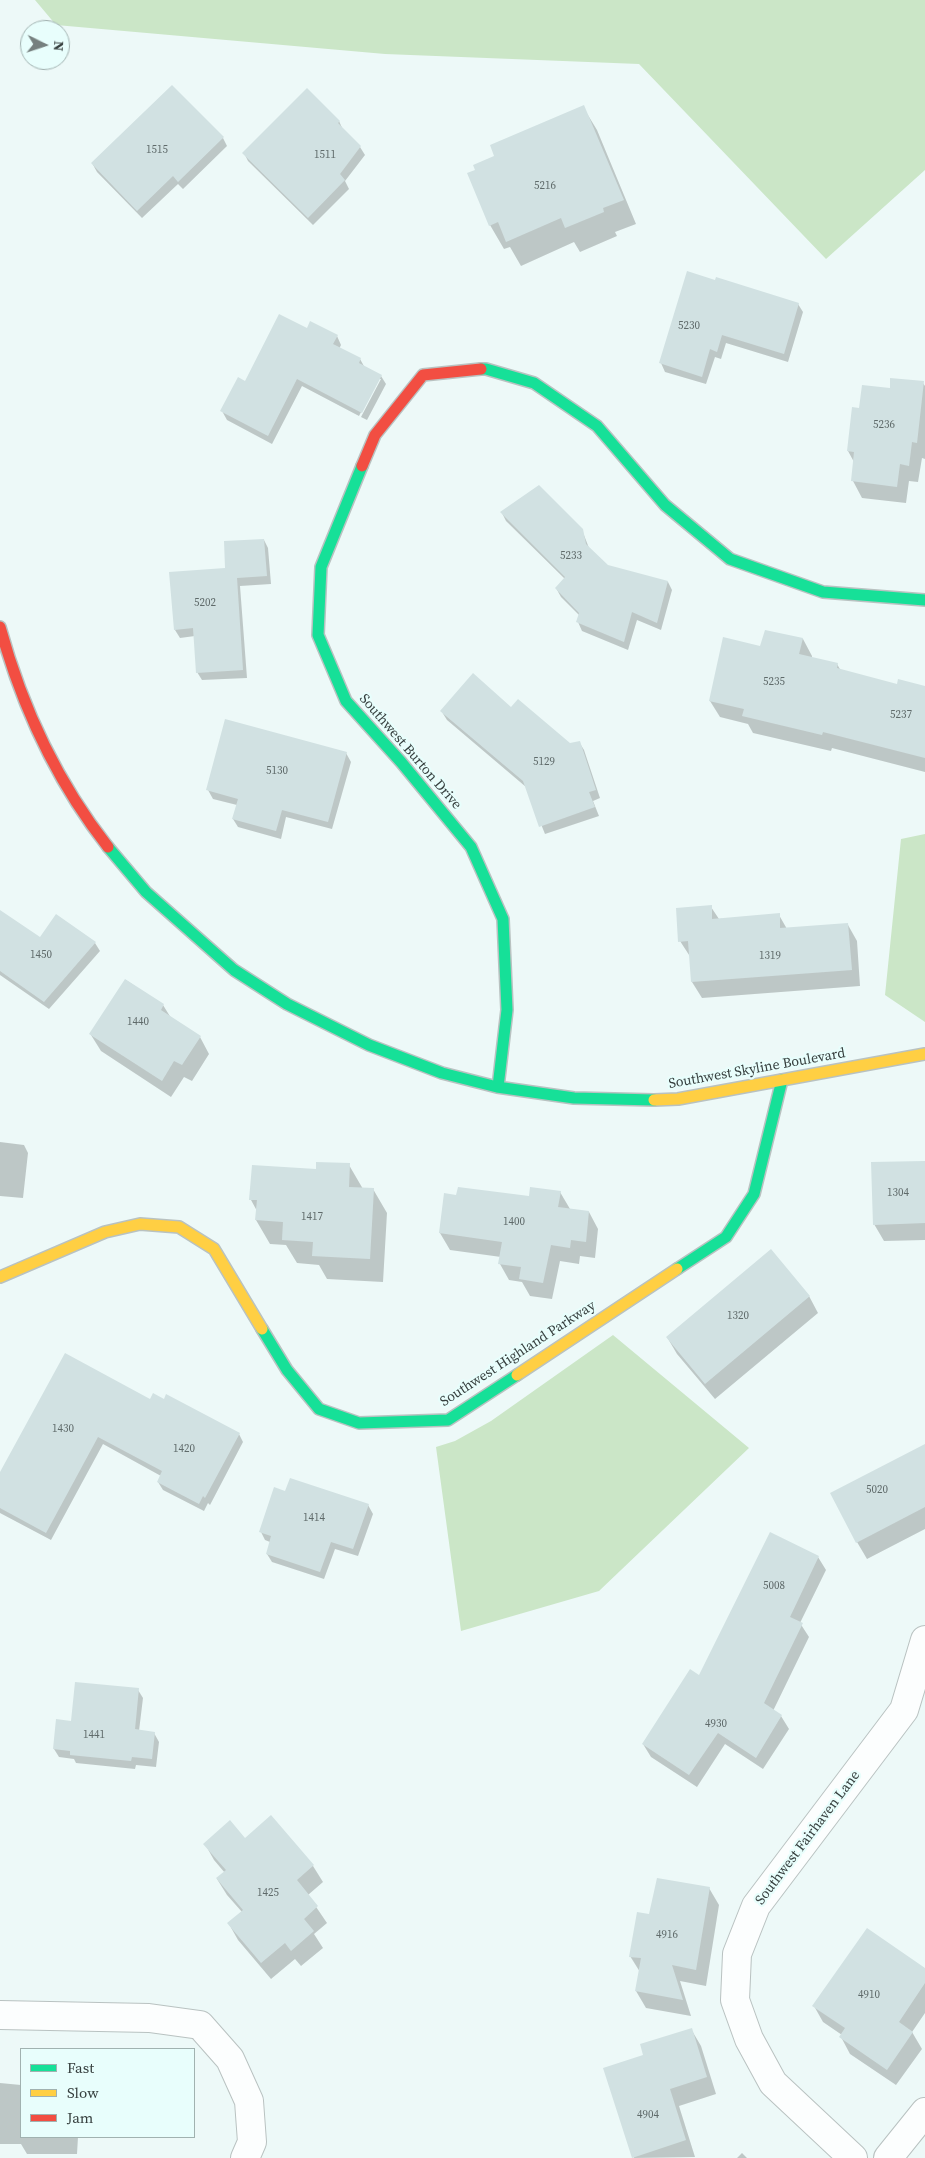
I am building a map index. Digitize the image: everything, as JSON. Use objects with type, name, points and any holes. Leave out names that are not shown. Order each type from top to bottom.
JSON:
[{"type":"street","name":"Southwest Burton Drive","points":[[498,1087],[507,1010],[502,919],[471,847],[401,762],[346,701],[318,635],[321,567],[375,435],[423,375],[486,369],[534,383],[597,426],[665,505],[730,559],[823,592],[925,600]]},
{"type":"street","name":"Southwest Skyline Boulevard","points":[[0,627],[18,686],[37,732],[58,773],[116,857],[147,892],[246,979],[277,999],[320,1022],[403,1059],[451,1076],[498,1087],[542,1094],[637,1101],[678,1099],[925,1054]]},
{"type":"street","name":"Southwest Highland Parkway","points":[[0,1277],[106,1232],[140,1224],[179,1227],[214,1249],[287,1370],[319,1409],[359,1423],[448,1420],[726,1237],[754,1194],[782,1080]]},
{"type":"street","name":"Southwest Fairhaven Lane","points":[[853,2158],[773,2084],[749,2040],[735,2000],[736,1954],[756,1906],[904,1710],[925,1640]]},
{"type":"street","points":[[0,2015],[149,2018],[200,2025],[230,2059],[248,2101],[252,2142],[245,2158]]},
{"type":"street","points":[[888,2158],[925,2112]]},
{"type":"green space","points":[[35,0],[925,0],[925,170],[826,259],[639,64],[385,54],[70,26],[70,20],[52,20]]},
{"type":"green space","points":[[925,834],[925,1022],[885,995],[901,839]]},
{"type":"green space","points":[[613,1335],[749,1448],[599,1591],[461,1631],[436,1447],[455,1441],[491,1421]]},
{"type":"building","points":[[172,85],[224,137],[178,182],[173,176],[137,211],[91,163]]},
{"type":"building","points":[[307,88],[340,121],[338,123],[361,146],[340,174],[345,180],[308,218],[242,153]]},
{"type":"building","points":[[584,105],[624,200],[603,208],[604,212],[565,228],[561,218],[506,242],[498,222],[489,226],[467,173],[475,170],[473,165],[494,156],[490,145]]},
{"type":"building","points":[[687,271],[715,280],[716,277],[799,303],[784,354],[722,335],[717,352],[710,349],[702,377],[659,363]]},
{"type":"building","points":[[279,314],[307,328],[310,321],[338,335],[333,344],[361,358],[359,363],[382,375],[362,413],[297,379],[268,436],[220,411],[238,377],[245,381]]},
{"type":"building","points":[[890,378],[924,381],[917,443],[912,442],[909,466],[900,464],[897,487],[851,481],[854,452],[847,451],[852,407],[859,408],[862,385],[890,388]]},
{"type":"building","points":[[539,485],[583,529],[586,544],[608,565],[668,581],[657,623],[632,612],[624,642],[576,622],[579,613],[555,588],[565,577],[500,512]]},
{"type":"building","points":[[264,539],[267,576],[237,578],[243,670],[196,673],[193,628],[174,630],[169,572],[225,568],[224,541]]},
{"type":"building","points":[[765,630],[803,638],[799,654],[838,663],[837,668],[897,684],[898,679],[925,686],[925,758],[823,732],[822,735],[742,716],[744,709],[709,701],[723,637],[760,646]]},
{"type":"building","points":[[473,673],[511,707],[518,699],[570,743],[580,741],[596,790],[589,792],[595,807],[539,827],[523,781],[440,711]]},
{"type":"building","points":[[225,719],[347,752],[328,822],[282,810],[276,831],[232,819],[238,799],[206,790]]},
{"type":"building","points":[[712,905],[712,919],[780,913],[780,928],[848,923],[852,970],[691,982],[688,941],[678,942],[676,908]]},
{"type":"building","points":[[0,910],[40,937],[56,914],[96,942],[44,1002],[0,971]]},
{"type":"building","points":[[125,979],[164,1004],[161,1010],[201,1036],[182,1065],[174,1061],[162,1081],[89,1034]]},
{"type":"building","points":[[925,1161],[925,1223],[873,1225],[871,1162]]},
{"type":"building","points":[[316,1162],[350,1163],[349,1187],[374,1188],[370,1259],[312,1256],[313,1242],[282,1240],[283,1222],[255,1220],[257,1200],[249,1200],[252,1165],[316,1169]]},
{"type":"building","points":[[458,1187],[529,1196],[530,1187],[561,1191],[558,1207],[589,1211],[586,1242],[571,1240],[570,1248],[551,1245],[543,1283],[519,1279],[521,1267],[498,1264],[502,1242],[439,1233],[444,1193],[456,1195]]},
{"type":"building","points":[[771,1249],[810,1296],[705,1384],[666,1337]]},
{"type":"building","points":[[65,1353],[150,1399],[153,1393],[164,1399],[166,1394],[240,1433],[205,1498],[203,1496],[199,1504],[157,1482],[162,1471],[98,1437],[46,1533],[0,1508],[0,1472]]},
{"type":"building","points":[[925,1444],[925,1507],[856,1543],[830,1493]]},
{"type":"building","points":[[290,1478],[369,1504],[353,1549],[331,1542],[320,1572],[266,1554],[271,1536],[259,1532],[274,1487],[285,1491]]},
{"type":"building","points":[[770,1532],[819,1556],[790,1617],[803,1623],[764,1703],[782,1715],[756,1758],[718,1733],[689,1775],[642,1744],[690,1669],[699,1675]]},
{"type":"building","points":[[75,1682],[139,1688],[135,1729],[155,1732],[152,1759],[132,1757],[131,1761],[70,1755],[70,1751],[53,1749],[56,1719],[71,1721]]},
{"type":"building","points":[[271,1815],[314,1865],[297,1880],[318,1906],[304,1919],[314,1931],[291,1951],[285,1943],[261,1963],[227,1923],[243,1910],[216,1878],[226,1870],[203,1844],[230,1820],[245,1838]]},
{"type":"building","points":[[657,1878],[710,1887],[696,1970],[672,1965],[683,2000],[635,1991],[641,1958],[629,1957],[637,1912],[649,1914]]},
{"type":"building","points":[[867,1928],[925,1968],[925,1983],[899,2022],[913,2032],[887,2070],[839,2037],[845,2028],[812,2006]]},
{"type":"building","points":[[692,2028],[707,2077],[670,2089],[686,2140],[632,2158],[603,2068],[643,2055],[640,2044]]},
{"type":"traffic: fast","points":[[481,369],[534,383],[597,426],[665,505],[730,559],[823,592],[925,600]]},
{"type":"traffic: fast","points":[[362,466],[321,567],[318,635],[346,701],[401,762],[471,847],[503,919],[507,1010],[498,1087]]},
{"type":"traffic: fast","points":[[108,847],[146,892],[234,970],[287,1004],[369,1045],[442,1073],[497,1087],[574,1098],[654,1100]]},
{"type":"traffic: fast","points":[[677,1269],[726,1237],[754,1194],[782,1080]]},
{"type":"traffic: fast","points":[[262,1329],[287,1370],[319,1409],[359,1423],[448,1420],[517,1375]]},
{"type":"traffic: slow","points":[[654,1100],[678,1099],[925,1054]]},
{"type":"traffic: slow","points":[[0,1277],[105,1232],[140,1224],[179,1227],[214,1249],[262,1329]]},
{"type":"traffic: slow","points":[[517,1375],[677,1269]]},
{"type":"traffic: jam","points":[[362,466],[375,435],[423,375],[481,369]]},
{"type":"traffic: jam","points":[[0,627],[19,686],[43,743],[73,796],[108,847]]}]
